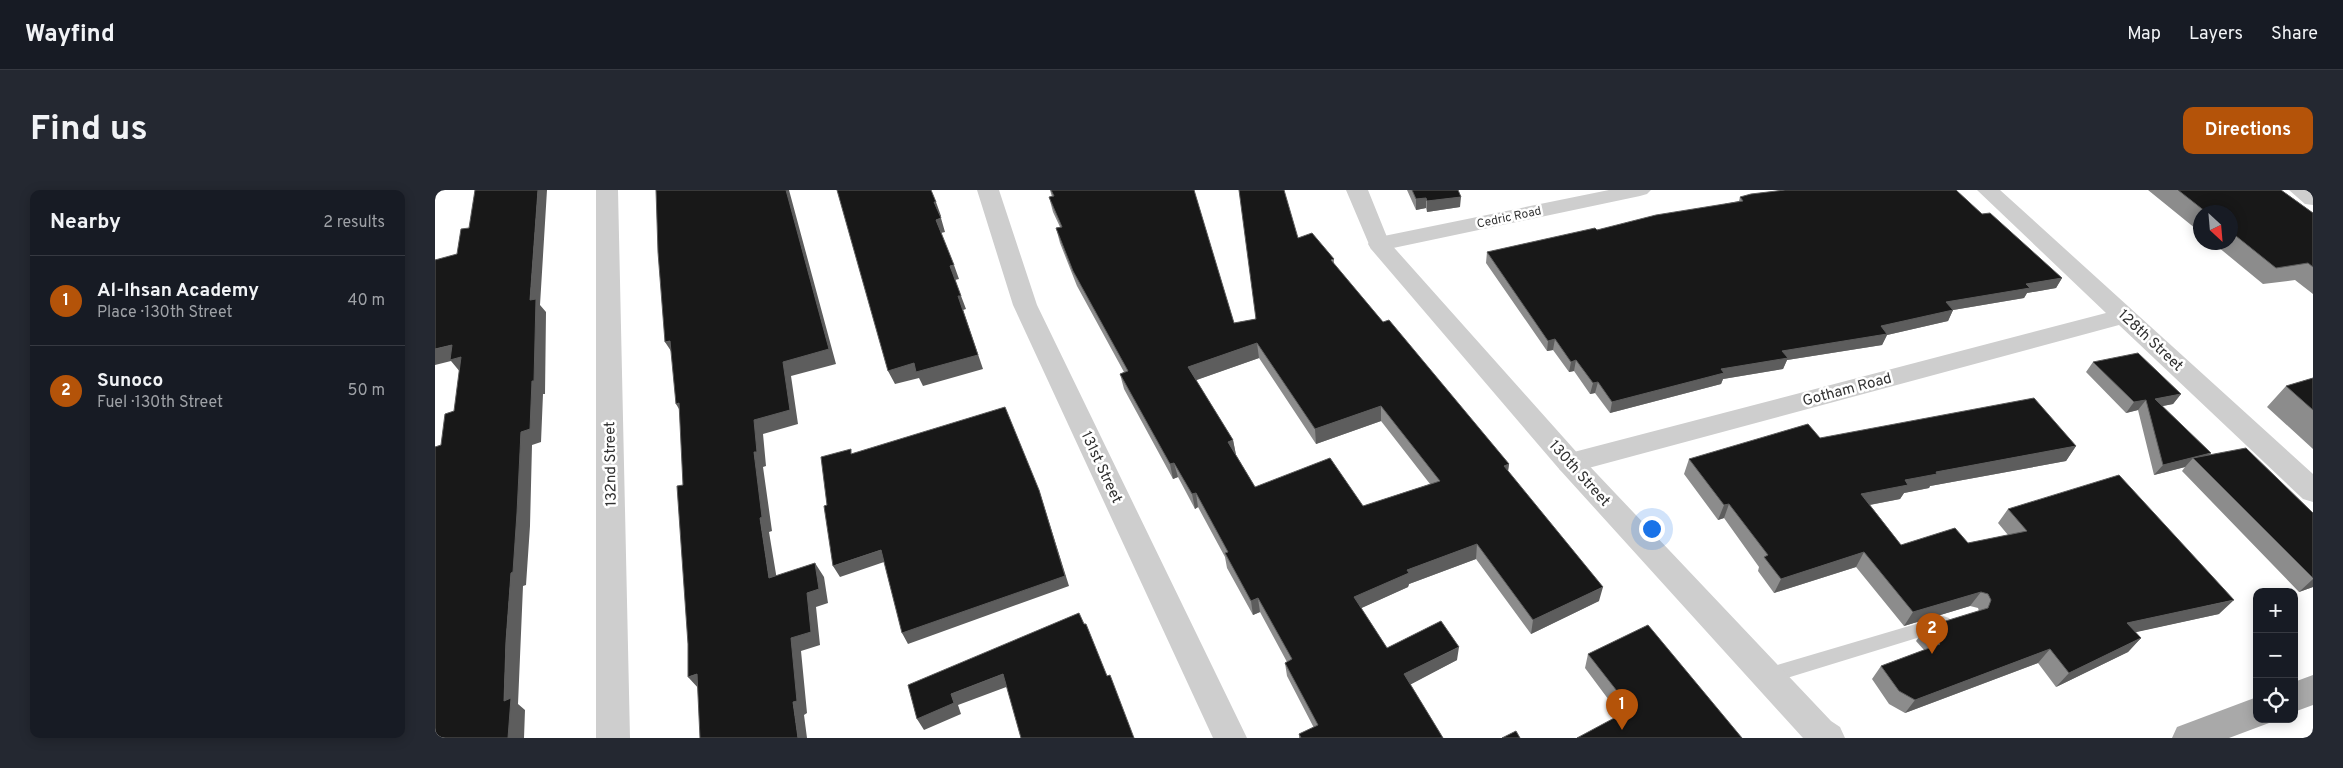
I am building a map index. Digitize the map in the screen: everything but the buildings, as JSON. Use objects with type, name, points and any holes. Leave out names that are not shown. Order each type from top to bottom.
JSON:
[{"type":"main road","points":[[2298,696],[2313,690]]},
{"type":"main road","points":[[2189,738],[2253,714]]},
{"type":"street","name":"132nd Street","points":[[607,190],[613,738]]},
{"type":"street","name":"131st Street","points":[[989,190],[1025,305],[1230,738]]},
{"type":"street","name":"130th Street","points":[[1357,190],[1379,244],[1570,463],[1819,732],[1828,738]]},
{"type":"street","name":"Cedric Road","points":[[1379,244],[1639,190]]},
{"type":"street","name":"128th Street","points":[[1988,190],[2313,491]]},
{"type":"street","points":[[2300,190],[2313,199]]},
{"type":"street","name":"Gotham Road","points":[[1570,463],[2124,316]]},
{"type":"lane","points":[[1767,676],[1962,618]]},
{"type":"place","name":"Sunoco","points":[[1932,654]]},
{"type":"place","name":"Al-Ihsan Academy","points":[[1622,730]]}]
